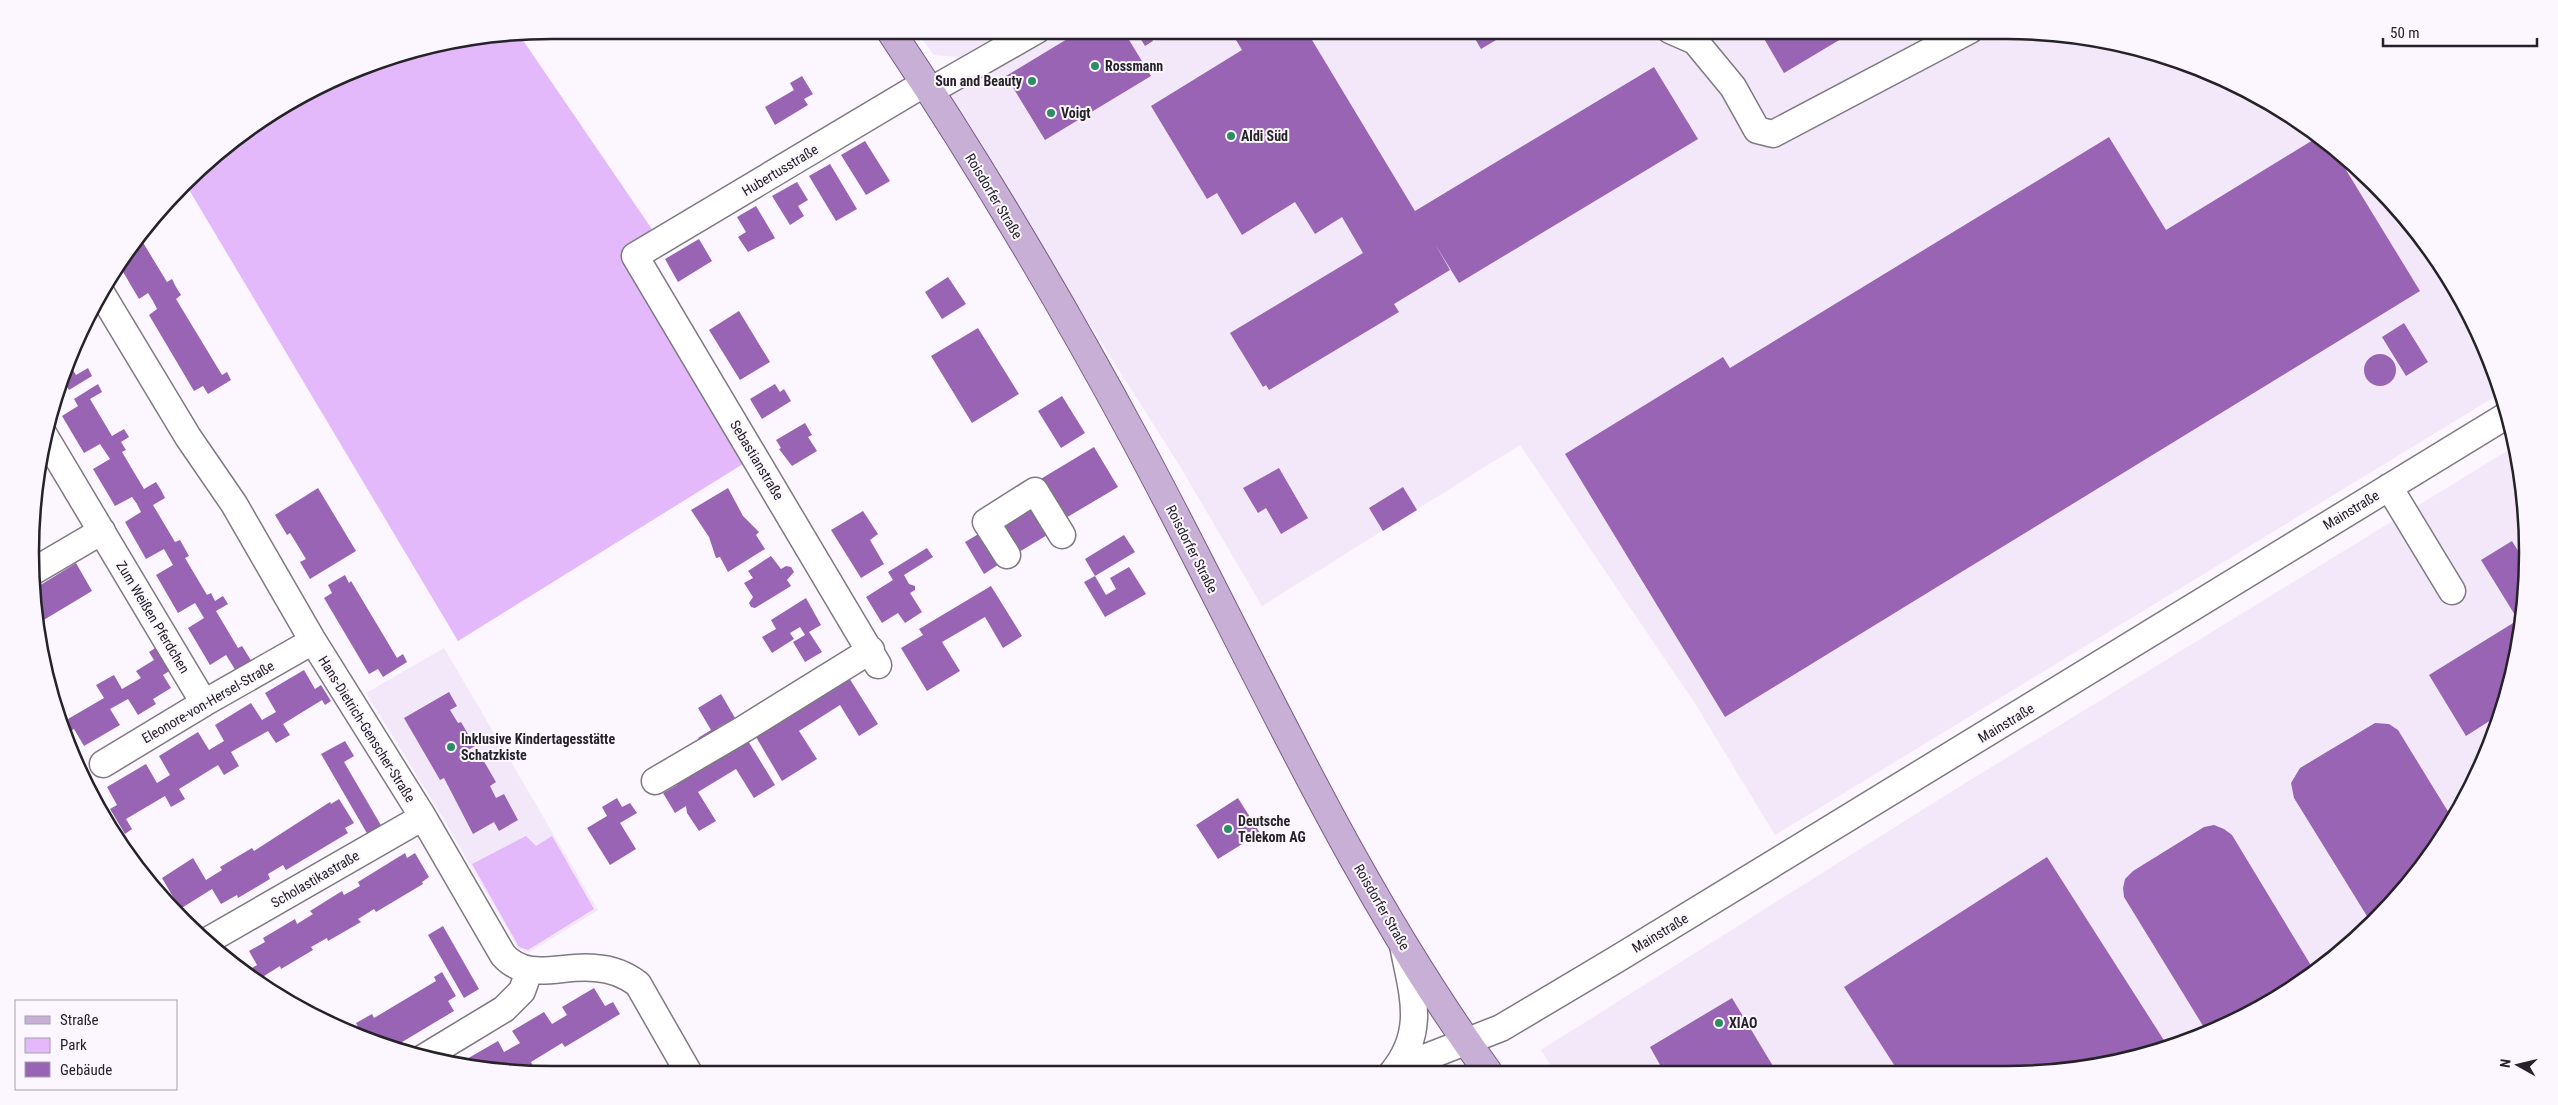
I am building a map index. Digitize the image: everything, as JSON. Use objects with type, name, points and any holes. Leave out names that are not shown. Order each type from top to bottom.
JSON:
[{"type":"main road","name":"Roisdorfer Straße","points":[[896,39],[928,87],[1012,225],[1136,440],[1308,773],[1403,944],[1484,1066]]},
{"type":"street","name":"Hubertusstraße","points":[[634,256],[928,87],[1020,39]]},
{"type":"street","points":[[1690,39],[1695,41],[1733,87],[1757,130],[1774,134],[1953,39]]},
{"type":"street","name":"Sebastianstraße","points":[[634,256],[875,658],[742,730],[655,781]]},
{"type":"street","name":"Hans-Dietrich-Genscher-Straße","points":[[105,301],[188,436],[234,504],[313,641],[423,817],[503,955],[513,966],[529,971]]},
{"type":"street","name":"Mainstraße","points":[[1410,1066],[1419,1060],[1501,1028],[1860,812],[2502,419]]},
{"type":"street","name":"Zum Weißen Pferdchen","points":[[50,449],[102,530],[204,703]]},
{"type":"street","points":[[2389,487],[2452,591]]},
{"type":"street","points":[[1007,555],[986,522],[1035,491],[1062,535]]},
{"type":"street","points":[[39,568],[102,530]]},
{"type":"street","name":"Eleonore-von-Hersel-Straße","points":[[104,764],[204,703],[313,641]]},
{"type":"street","name":"Scholastikastraße","points":[[213,938],[423,817]]},
{"type":"street","points":[[1397,1066],[1410,1044],[1414,1027],[1415,1006],[1403,944]]},
{"type":"street","points":[[433,1052],[504,1009],[522,991],[529,971],[594,967],[626,976],[638,984],[685,1066]]},
{"type":"shaded area","points":[[922,39],[998,39],[967,58],[934,55]]},
{"type":"shaded area","points":[[1037,39],[2006,39],[2073,43],[2106,49],[2171,66],[2233,92],[2291,125],[2344,166],[2392,214],[2433,267],[2466,325],[2495,397],[1775,835],[1696,705],[1520,445],[1262,606],[1178,463],[1050,262],[947,90]]},
{"type":"shaded area","points":[[2509,450],[2515,485],[2518,519],[2518,586],[2515,620],[2502,685],[2480,749],[2466,780],[2433,838],[2392,891],[2344,939],[2291,980],[2233,1013],[2171,1039],[2138,1049],[2073,1062],[2006,1066],[1551,1066],[1541,1050],[1946,795]]},
{"type":"shaded area","name":"Inklusive Kindertagesstätte Schatzkiste","points":[[444,648],[598,910],[528,953],[518,948],[443,818],[366,693]]},
{"type":"green space","points":[[523,40],[660,241],[635,256],[632,279],[751,459],[458,641],[189,189],[214,166],[267,125],[325,92],[356,78],[420,56],[485,43]]},
{"type":"green space","points":[[526,836],[536,846],[552,836],[594,909],[528,950],[519,947],[472,864]]},
{"type":"building","name":"Rossmann","points":[[1067,39],[1128,39],[1151,76],[1045,140],[1006,76]]},
{"type":"building","points":[[1141,39],[1152,39],[1153,41],[1145,46]]},
{"type":"building","points":[[1235,39],[1311,39],[1415,211],[1654,67],[1698,139],[1459,283],[1435,244],[1450,270],[1394,304],[1399,312],[1269,390],[1266,385],[1263,387],[1230,333],[1363,253],[1342,217],[1315,234],[1295,202],[1242,235],[1217,193],[1207,199],[1151,106],[1242,50]]},
{"type":"building","points":[[1475,39],[1498,39],[1481,49]]},
{"type":"building","points":[[1764,39],[1841,39],[1784,73]]},
{"type":"building","points":[[802,76],[813,94],[804,99],[808,105],[775,125],[765,107],[794,90],[790,83]]},
{"type":"building","points":[[2109,137],[2166,230],[2312,141],[2343,165],[2420,291],[1725,717],[1565,454],[1723,357],[1730,368]]},
{"type":"building","points":[[865,141],[890,181],[866,195],[841,155]]},
{"type":"building","points":[[830,164],[857,209],[836,221],[809,176]]},
{"type":"building","points":[[797,182],[808,200],[798,206],[804,216],[790,225],[772,196]]},
{"type":"building","points":[[756,206],[775,238],[748,252],[738,237],[746,232],[737,217]]},
{"type":"building","points":[[699,239],[712,261],[678,282],[665,259]]},
{"type":"building","points":[[143,243],[167,282],[172,279],[181,295],[176,299],[222,375],[227,372],[231,380],[208,394],[203,386],[194,391],[149,315],[157,309],[153,301],[148,293],[139,299],[123,271]]},
{"type":"building","points":[[948,277],[966,304],[942,319],[925,292]]},
{"type":"building","points":[[739,311],[770,362],[740,380],[709,330]]},
{"type":"building","points":[[2404,323],[2428,362],[2406,376],[2382,337]]},
{"type":"building","points":[[978,328],[1019,394],[972,423],[931,356]]},
{"type":"building","points":[[2380,354],[2392,358],[2396,370],[2392,382],[2380,386],[2368,382],[2364,370],[2368,358]]},
{"type":"building","points":[[88,368],[92,376],[69,390],[66,386],[73,370],[76,375]]},
{"type":"building","points":[[98,384],[102,392],[90,399],[112,436],[124,429],[129,437],[121,442],[126,450],[122,452],[144,489],[156,482],[161,490],[165,498],[153,505],[175,542],[180,540],[189,556],[185,558],[207,595],[211,593],[215,601],[223,596],[228,604],[216,611],[238,648],[242,646],[252,662],[236,671],[226,655],[210,665],[188,628],[204,618],[195,603],[178,613],[156,575],[173,565],[164,549],[146,559],[125,522],[141,512],[137,504],[132,497],[115,506],[93,469],[110,459],[100,444],[84,453],[62,416],[78,406],[74,399]]},
{"type":"building","points":[[775,384],[780,392],[784,389],[791,401],[762,419],[750,399]]},
{"type":"building","points":[[1062,396],[1085,433],[1061,448],[1038,411]]},
{"type":"building","points":[[805,423],[812,435],[808,437],[817,451],[792,466],[779,449],[781,448],[776,440]]},
{"type":"building","points":[[1094,447],[1118,487],[1064,519],[1039,480]]},
{"type":"building","points":[[1279,468],[1308,518],[1281,534],[1266,508],[1258,513],[1243,488]]},
{"type":"building","points":[[1403,487],[1417,510],[1383,531],[1369,508]]},
{"type":"building","points":[[318,488],[356,551],[310,579],[300,562],[306,559],[290,533],[287,535],[275,515]]},
{"type":"building","points":[[728,488],[743,516],[759,532],[756,535],[765,549],[728,572],[720,557],[716,558],[709,537],[691,510]]},
{"type":"building","points":[[1030,502],[1049,534],[1019,552],[1000,520]]},
{"type":"building","points":[[863,511],[878,534],[870,540],[884,564],[861,578],[831,530]]},
{"type":"building","points":[[982,532],[1001,563],[984,574],[965,542]]},
{"type":"building","points":[[1124,535],[1135,552],[1095,576],[1085,559]]},
{"type":"building","points":[[2512,541],[2519,552],[2515,616],[2481,560]]},
{"type":"building","points":[[927,548],[933,557],[904,575],[909,584],[915,586],[915,590],[910,593],[922,612],[905,623],[898,613],[882,623],[866,597],[893,580],[888,572]]},
{"type":"building","points":[[771,556],[781,569],[786,566],[791,567],[794,572],[787,580],[791,586],[755,608],[751,607],[749,603],[753,597],[744,583],[753,578],[748,571]]},
{"type":"building","points":[[76,563],[92,591],[43,620],[40,585]]},
{"type":"building","points":[[1129,567],[1146,594],[1105,617],[1084,582],[1095,576],[1106,595],[1116,589],[1110,578]]},
{"type":"building","points":[[345,575],[349,583],[351,581],[397,658],[403,654],[407,662],[383,677],[378,669],[369,674],[324,598],[332,593],[328,585]]},
{"type":"building","points":[[991,586],[1022,636],[1003,648],[985,617],[942,642],[960,671],[927,691],[901,648],[923,635],[919,629]]},
{"type":"building","points":[[806,598],[821,625],[809,632],[822,652],[805,662],[793,642],[805,635],[800,627],[790,633],[794,639],[772,653],[762,637],[776,629],[771,620]]},
{"type":"building","points":[[2515,622],[2502,685],[2491,720],[2466,736],[2429,675]]},
{"type":"building","points":[[157,647],[171,670],[163,675],[171,688],[153,699],[156,704],[138,715],[128,699],[110,709],[120,725],[84,746],[74,729],[71,731],[64,712],[68,719],[104,698],[96,685],[114,675],[122,689],[141,678],[136,671],[154,660],[149,652]]},
{"type":"building","points":[[304,670],[315,689],[321,685],[331,701],[325,705],[322,700],[283,724],[290,735],[276,743],[268,731],[231,752],[239,766],[224,775],[218,765],[179,789],[185,799],[171,807],[165,796],[126,819],[132,829],[125,834],[110,809],[117,805],[107,787],[146,764],[157,783],[170,775],[159,756],[198,732],[209,750],[224,741],[215,725],[251,703],[262,720],[276,712],[265,693]]},
{"type":"building","points":[[846,673],[878,724],[859,736],[840,705],[799,731],[817,759],[782,781],[756,737],[778,723],[774,717]]},
{"type":"building","points":[[449,692],[457,706],[450,710],[458,723],[461,722],[475,746],[468,750],[475,762],[482,758],[496,782],[490,786],[496,798],[504,794],[518,820],[499,831],[494,822],[473,834],[444,778],[440,780],[404,718]]},
{"type":"building","points":[[721,694],[735,718],[717,728],[721,735],[703,746],[698,738],[711,730],[698,708]]},
{"type":"building","points":[[2375,723],[2389,724],[2398,730],[2448,812],[2433,838],[2413,865],[2368,917],[2294,798],[2291,783],[2300,768]]},
{"type":"building","points":[[745,736],[775,785],[754,798],[736,769],[698,792],[716,821],[699,831],[687,813],[686,806],[675,813],[663,793],[677,785],[673,780]]},
{"type":"building","points":[[345,741],[354,756],[344,762],[382,827],[368,835],[321,754]]},
{"type":"building","points":[[617,798],[622,807],[630,803],[637,813],[620,823],[636,849],[610,865],[587,828],[607,816],[602,807]]},
{"type":"building","name":"Deutsche Telekom AG","points":[[1238,798],[1260,833],[1218,859],[1196,825]]},
{"type":"building","points":[[339,799],[354,823],[345,828],[348,833],[286,870],[283,865],[268,874],[270,879],[238,898],[237,895],[221,904],[212,889],[182,908],[162,878],[193,858],[206,880],[222,870],[220,867],[252,848],[254,851],[330,802],[331,804]]},
{"type":"building","points":[[2214,825],[2232,835],[2311,965],[2291,980],[2262,997],[2203,1026],[2124,897],[2123,888],[2125,879],[2133,871],[2204,827]]},
{"type":"building","points":[[405,853],[407,858],[415,853],[429,877],[422,882],[423,884],[376,912],[374,909],[358,919],[361,922],[328,941],[327,938],[311,947],[313,950],[281,969],[280,966],[264,976],[266,979],[251,968],[257,965],[249,951],[265,942],[263,938],[295,919],[297,924],[313,914],[310,911],[342,891],[344,895],[360,886],[358,882]]},
{"type":"building","points":[[2047,857],[2164,1041],[2138,1049],[2073,1062],[2006,1066],[1895,1066],[1844,987]]},
{"type":"building","points":[[443,926],[479,989],[464,998],[428,935]]},
{"type":"building","points":[[442,972],[456,996],[448,1001],[454,1011],[400,1043],[357,1027],[356,1023],[372,1014],[374,1018],[436,981],[434,977]]},
{"type":"building","points":[[594,988],[605,1006],[613,1002],[620,1014],[565,1047],[562,1043],[531,1062],[533,1065],[467,1059],[498,1041],[504,1052],[520,1043],[512,1031],[544,1012],[552,1024],[567,1015],[562,1007]]},
{"type":"building","name":"XIAO","points":[[1732,998],[1773,1066],[1661,1066],[1650,1047]]},
{"type":"place","name":"Rossmann","points":[[1095,66]]},
{"type":"place","name":"Sun and Beauty","points":[[1032,81]]},
{"type":"place","name":"Voigt","points":[[1051,113]]},
{"type":"place","name":"Aldi Süd","points":[[1231,136]]},
{"type":"place","name":"Inklusive Kindertagesstätte Schatzkiste","points":[[451,747]]},
{"type":"place","name":"Deutsche Telekom AG","points":[[1228,829]]},
{"type":"place","name":"XIAO","points":[[1719,1023]]}]
